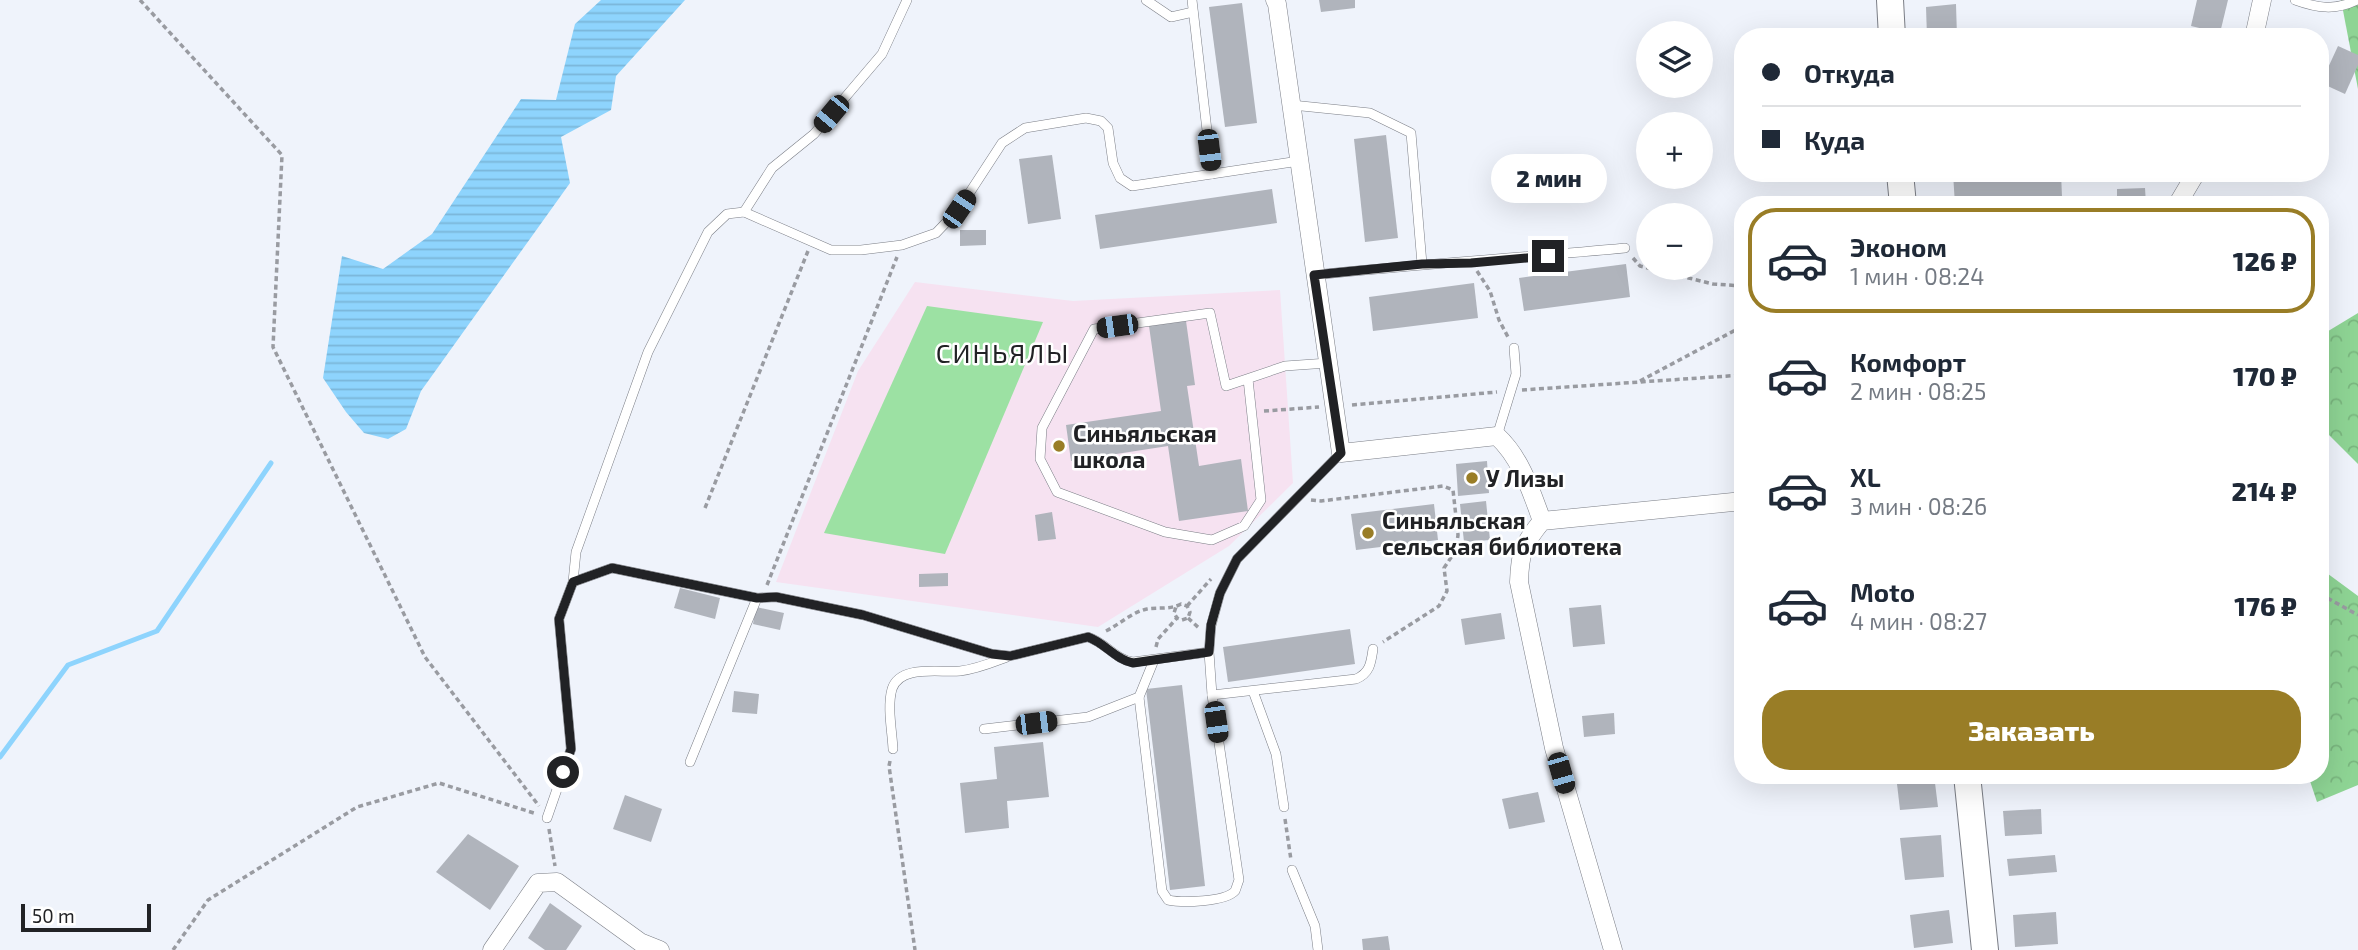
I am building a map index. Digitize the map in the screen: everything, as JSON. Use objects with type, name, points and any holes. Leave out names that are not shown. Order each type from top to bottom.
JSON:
[{"type":"street","points":[[1890,0],[1892,28]]},
{"type":"street","points":[[2256,28],[2262,0]]},
{"type":"street","points":[[1277,1],[1341,453],[1497,436],[1506,444],[1528,481],[1542,521]]},
{"type":"street","points":[[1613,950],[1554,748],[1519,582],[1520,557],[1525,541],[1542,521],[1734,502]]},
{"type":"street","points":[[1968,784],[1985,950]]},
{"type":"street","points":[[492,950],[538,883],[557,882],[640,942],[660,950]]},
{"type":"lane","points":[[744,212],[772,168],[814,135],[883,54],[906,0]]},
{"type":"lane","points":[[1146,0],[1171,17],[1193,12]]},
{"type":"lane","points":[[1192,0],[1212,174]]},
{"type":"lane","points":[[2295,0],[2317,8],[2332,8],[2357,0]]},
{"type":"lane","points":[[1292,105],[1370,113],[1411,133],[1422,264]]},
{"type":"lane","points":[[547,818],[571,749],[559,619],[573,582],[576,552],[648,352],[708,232],[727,214],[744,212],[831,250],[861,250],[902,245],[936,233],[959,209],[1002,143],[1025,128],[1086,118],[1101,121],[1108,128],[1113,163],[1120,178],[1132,186],[1299,161]]},
{"type":"lane","points":[[1314,275],[1625,248]]},
{"type":"lane","points":[[1248,379],[1261,500],[1244,526],[1212,540],[1165,532],[1057,492],[1040,459],[1042,428],[1094,329],[1210,313],[1226,386],[1285,366],[1328,363]]},
{"type":"lane","points":[[1497,436],[1516,374],[1514,348]]},
{"type":"lane","points":[[1154,660],[1139,697],[1162,891],[1168,900],[1177,902],[1223,898],[1235,890],[1239,880],[1212,695],[1209,652],[1211,625],[1220,593],[1237,559],[1341,453]]},
{"type":"lane","points":[[573,582],[612,568],[760,598],[776,597],[863,615],[992,654],[1010,656]]},
{"type":"lane","points":[[690,762],[760,598]]},
{"type":"lane","points":[[893,748],[890,700],[893,686],[901,677],[914,672],[960,671],[983,667],[1010,656],[1088,637],[1100,641],[1125,661],[1133,663],[1209,652]]},
{"type":"lane","points":[[1212,695],[1356,679],[1364,675],[1370,667],[1373,649]]},
{"type":"lane","points":[[1253,691],[1276,754],[1283,807]]},
{"type":"lane","points":[[984,729],[1088,717],[1139,697]]},
{"type":"lane","points":[[1292,870],[1315,926],[1318,950]]},
{"type":"path","points":[[140,0],[282,155],[272,347],[425,657],[547,818],[557,882]]},
{"type":"path","points":[[705,508],[811,243]]},
{"type":"path","points":[[760,598],[902,245]]},
{"type":"path","points":[[1625,248],[1640,267],[1713,284],[1734,285]]},
{"type":"path","points":[[1471,263],[1490,291],[1499,320],[1514,348]]},
{"type":"path","points":[[1636,383],[1734,331]]},
{"type":"path","points":[[1298,498],[1321,501],[1443,486],[1453,490],[1458,535],[1456,550],[1444,568],[1447,591],[1439,606],[1373,649]]},
{"type":"path","points":[[2329,599],[2358,615]]},
{"type":"path","points":[[1088,637],[1109,630],[1148,608],[1176,607],[1181,604],[1187,606],[1190,612],[1188,618],[1177,618],[1174,613],[1176,607]]},
{"type":"path","points":[[1154,660],[1158,639],[1177,618]]},
{"type":"path","points":[[893,748],[889,766],[915,950]]},
{"type":"path","points":[[173,950],[208,900],[357,807],[439,783],[547,818]]},
{"type":"path","points":[[1283,807],[1292,870]]},
{"type":"shaded area","name":"Синьяльская школа","points":[[915,282],[1073,301],[1280,290],[1293,483],[1229,546],[1098,627],[776,582],[858,371]]},
{"type":"green space","points":[[2341,0],[2358,4],[2358,89]]},
{"type":"green space","points":[[927,306],[1043,322],[945,554],[824,533]]},
{"type":"green space","points":[[2358,313],[2358,464],[2329,435],[2329,331]]},
{"type":"green space","points":[[2329,575],[2358,596],[2358,785],[2317,802],[2311,784],[2329,784]]},
{"type":"water","points":[[601,0],[685,0],[616,76],[611,110],[561,137],[570,183],[421,391],[406,429],[388,439],[364,433],[323,378],[342,256],[383,269],[432,234],[521,99],[556,100],[575,24]]},
{"type":"building","points":[[1319,0],[1355,0],[1355,8],[1321,12]]},
{"type":"building","points":[[2197,0],[2228,0],[2221,28],[2191,26]]},
{"type":"building","points":[[1242,3],[1257,123],[1225,127],[1209,7]]},
{"type":"building","points":[[1956,4],[1957,28],[1927,28],[1926,7]]},
{"type":"building","points":[[2338,46],[2358,55],[2358,65],[2345,94],[2329,87],[2329,66]]},
{"type":"building","points":[[1386,135],[1398,238],[1365,242],[1354,139]]},
{"type":"building","points":[[1052,155],[1061,219],[1028,224],[1019,159]]},
{"type":"building","points":[[1954,182],[2061,182],[2062,196],[1954,196]]},
{"type":"building","points":[[2145,188],[2145,196],[2117,196],[2117,189]]},
{"type":"building","points":[[1272,189],[1277,223],[1100,249],[1095,215]]},
{"type":"building","points":[[960,230],[986,230],[986,245],[960,246]]},
{"type":"building","points":[[1626,264],[1630,297],[1524,311],[1519,278]]},
{"type":"building","points":[[1474,283],[1478,318],[1373,331],[1369,297]]},
{"type":"building","points":[[1186,321],[1195,385],[1187,386],[1199,466],[1241,459],[1248,511],[1179,521],[1168,446],[1071,461],[1066,425],[1161,411],[1149,326]]},
{"type":"building","name":"У Лизы","points":[[1487,461],[1489,493],[1458,496],[1456,464]]},
{"type":"building","points":[[1486,501],[1490,540],[1464,542],[1460,504]]},
{"type":"building","points":[[1434,504],[1438,540],[1356,550],[1351,514]]},
{"type":"building","points":[[1052,512],[1056,539],[1038,541],[1035,515]]},
{"type":"building","points":[[948,573],[948,586],[919,587],[919,574]]},
{"type":"building","points":[[680,588],[720,598],[715,619],[674,608]]},
{"type":"building","points":[[1601,605],[1605,644],[1573,647],[1569,608]]},
{"type":"building","points":[[756,607],[784,613],[780,630],[753,624]]},
{"type":"building","points":[[1501,613],[1505,639],[1465,645],[1461,619]]},
{"type":"building","points":[[1350,629],[1355,664],[1228,682],[1223,647]]},
{"type":"building","points":[[1182,685],[1205,886],[1170,890],[1146,689]]},
{"type":"building","points":[[734,691],[759,694],[757,714],[732,712]]},
{"type":"building","points":[[1614,713],[1615,734],[1584,737],[1582,716]]},
{"type":"building","points":[[1043,742],[1049,797],[1007,801],[1009,828],[965,833],[960,783],[997,779],[994,747]]},
{"type":"building","points":[[1897,784],[1935,784],[1938,807],[1900,810]]},
{"type":"building","points":[[1538,792],[1545,822],[1509,829],[1502,799]]},
{"type":"building","points":[[625,795],[662,809],[651,842],[613,829]]},
{"type":"building","points":[[2041,809],[2042,834],[2005,836],[2003,811]]},
{"type":"building","points":[[468,834],[519,866],[490,910],[436,872]]},
{"type":"building","points":[[1941,835],[1944,877],[1905,880],[1900,838]]},
{"type":"building","points":[[2055,855],[2057,872],[2009,876],[2007,859]]},
{"type":"building","points":[[550,903],[582,926],[566,950],[545,950],[528,938]]},
{"type":"building","points":[[1949,910],[1953,943],[1914,948],[1910,915]]},
{"type":"building","points":[[2056,912],[2058,944],[2015,947],[2013,915]]},
{"type":"building","points":[[1388,936],[1390,950],[1363,950],[1362,939]]},
{"type":"waterway","points":[[0,757],[68,665],[157,631],[271,463]]},
{"type":"place","name":"Синьяльская школа","points":[[1059,446]]},
{"type":"place","name":"У Лизы","points":[[1472,478]]},
{"type":"place","name":"Синьяльская сельская библиотека","points":[[1368,533]]},
{"type":"district","name":"СИНЬЯЛЫ","points":[[1003,352]]},
{"type":"route","points":[[563,772],[571,749],[559,619],[573,582],[612,568],[757,598],[776,597],[863,615],[992,654],[1010,656],[1088,637],[1100,641],[1125,661],[1133,663],[1209,652],[1211,625],[1220,593],[1237,559],[1341,453],[1314,275],[1422,264],[1471,263],[1548,256]]}]
